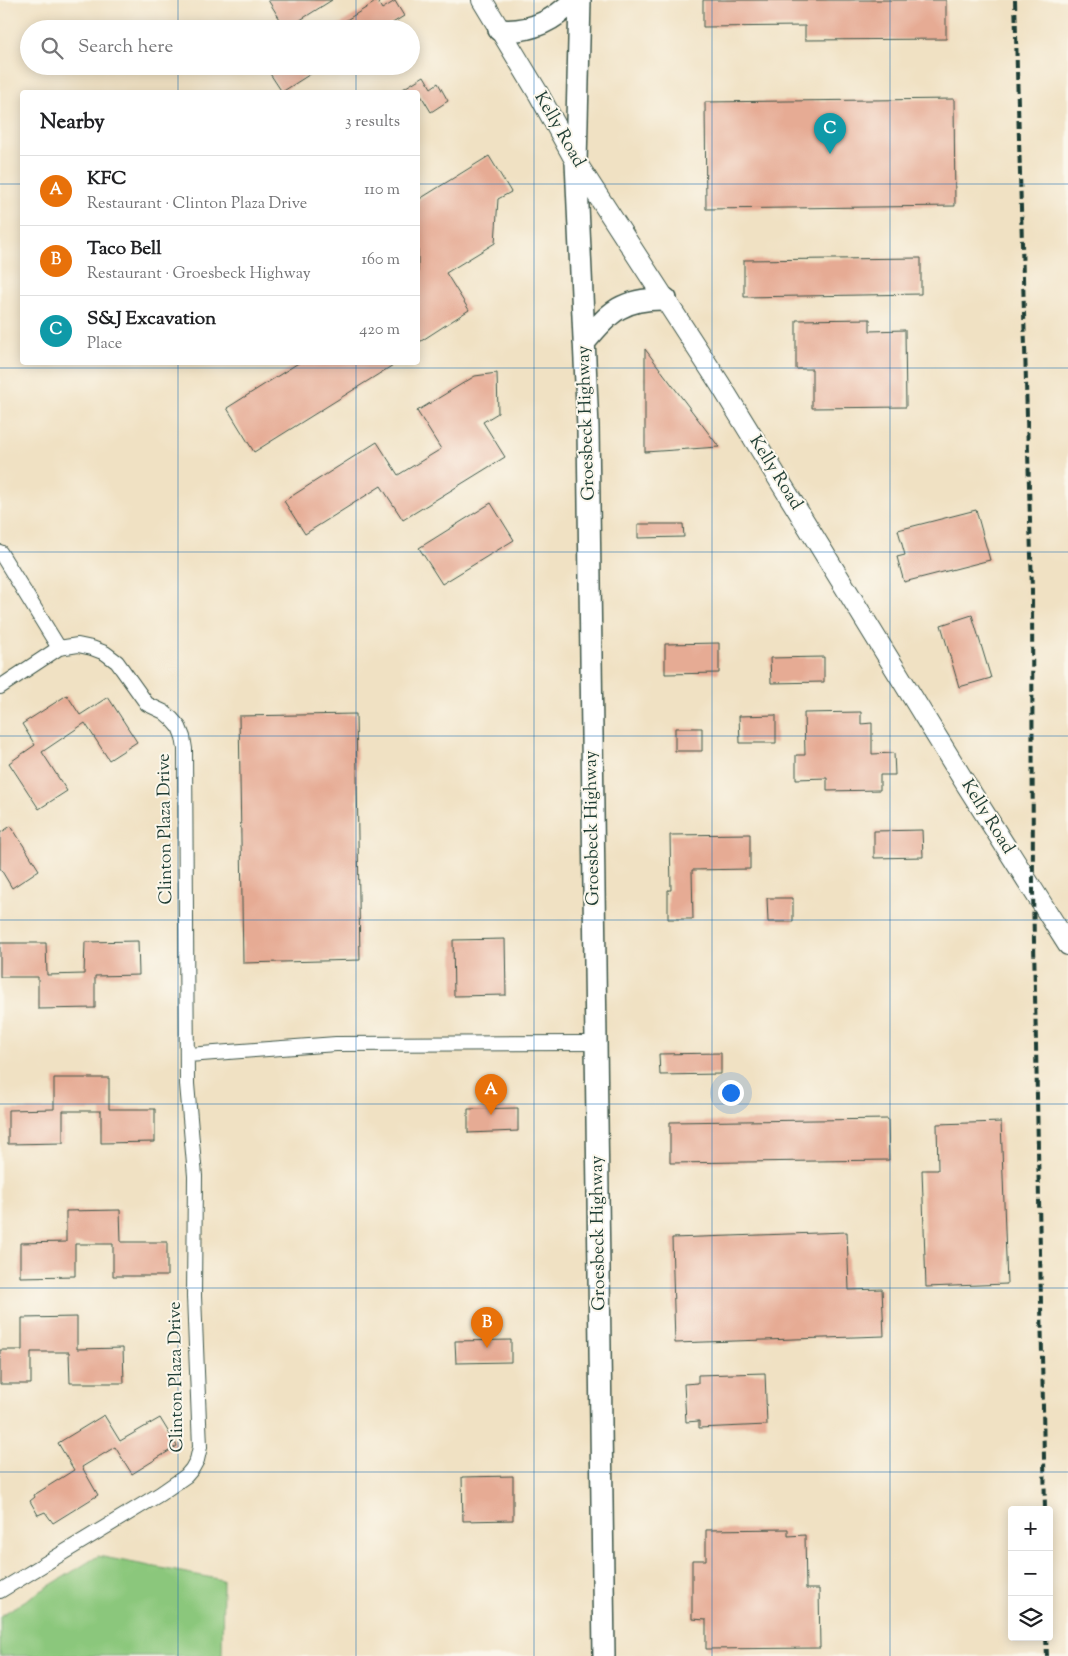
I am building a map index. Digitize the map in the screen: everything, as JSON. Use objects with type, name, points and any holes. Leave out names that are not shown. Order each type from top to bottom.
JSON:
[{"type":"main road","points":[[499,30],[514,32],[530,29],[557,14],[574,0]]},
{"type":"main road","name":"Groesbeck Highway","points":[[580,0],[576,162],[588,427],[604,1656]]},
{"type":"main road","points":[[584,343],[600,322],[627,303],[640,300],[666,299]]},
{"type":"street","name":"Kelly Road","points":[[482,0],[538,93],[576,162],[720,384],[1068,945]]},
{"type":"street","points":[[0,552],[60,648],[0,687]]},
{"type":"street","name":"Clinton Plaza Drive","points":[[0,1592],[160,1494],[186,1476],[197,1460],[200,1447],[194,1296],[195,1176],[187,1084],[185,749],[183,737],[179,727],[172,719],[164,712],[147,704],[117,662],[104,653],[92,648],[78,645],[60,648]]},
{"type":"street","points":[[188,1054],[336,1044],[597,1043]]},
{"type":"green space","points":[[98,1556],[223,1580],[222,1656],[0,1656],[0,1616]]},
{"type":"building","points":[[268,0],[332,0],[300,20],[280,20]]},
{"type":"building","points":[[703,0],[946,0],[946,39],[805,40],[805,26],[703,27]]},
{"type":"building","points":[[377,1],[382,9],[395,1],[404,16],[398,20],[346,20]]},
{"type":"building","points":[[271,75],[309,75],[285,90],[281,90]]},
{"type":"building","points":[[424,76],[431,88],[438,83],[448,101],[431,112],[420,94],[420,90],[401,90]]},
{"type":"building","points":[[954,99],[955,206],[706,209],[705,102]]},
{"type":"building","points":[[489,156],[511,192],[498,199],[495,243],[446,273],[469,310],[420,342],[420,199]]},
{"type":"building","points":[[921,258],[921,294],[744,297],[744,260]]},
{"type":"building","points":[[870,319],[870,331],[905,330],[906,407],[812,408],[812,369],[796,369],[796,320]]},
{"type":"building","points":[[645,349],[719,447],[645,452]]},
{"type":"building","points":[[295,365],[393,365],[254,452],[227,408]]},
{"type":"building","points":[[497,373],[498,413],[483,422],[505,457],[403,520],[381,486],[305,534],[284,501],[377,442],[398,475],[441,449],[417,411],[475,376]]},
{"type":"building","points":[[491,503],[514,540],[442,584],[419,548]]},
{"type":"building","points":[[976,510],[990,560],[904,582],[897,557],[905,555],[898,530]]},
{"type":"building","points":[[638,524],[683,524],[684,537],[638,538]]},
{"type":"building","points":[[972,615],[991,678],[959,687],[941,625]]},
{"type":"building","points":[[719,643],[719,673],[665,674],[665,644]]},
{"type":"building","points":[[824,657],[824,682],[771,683],[770,658]]},
{"type":"building","points":[[67,695],[80,715],[108,697],[137,742],[109,760],[85,723],[42,752],[67,791],[39,809],[9,763],[35,745],[22,724]]},
{"type":"building","points":[[861,712],[861,724],[872,723],[872,754],[894,753],[895,775],[880,775],[880,790],[827,791],[827,778],[796,779],[796,755],[805,755],[804,713]]},
{"type":"building","points":[[356,714],[360,960],[243,963],[239,716]]},
{"type":"building","points":[[776,715],[776,743],[740,743],[739,716]]},
{"type":"building","points":[[675,728],[702,728],[702,751],[675,751]]},
{"type":"building","points":[[11,826],[39,870],[12,888],[0,868],[0,833]]},
{"type":"building","points":[[922,830],[923,857],[874,858],[874,831]]},
{"type":"building","points":[[750,834],[750,869],[692,870],[693,919],[668,919],[668,890],[671,890],[670,835]]},
{"type":"building","points":[[767,898],[793,898],[793,922],[768,922]]},
{"type":"building","points":[[505,939],[506,995],[454,996],[453,940]]},
{"type":"building","points":[[138,941],[139,975],[95,976],[95,1008],[38,1009],[38,977],[0,977],[0,943],[46,943],[47,975],[84,974],[85,942]]},
{"type":"building","points":[[721,1053],[721,1074],[660,1075],[659,1054]]},
{"type":"building","points":[[54,1078],[109,1078],[109,1109],[155,1109],[155,1142],[101,1143],[101,1111],[63,1111],[63,1143],[8,1144],[8,1110],[54,1109]]},
{"type":"building","points":[[518,1108],[518,1131],[468,1133],[468,1109]]},
{"type":"building","points":[[888,1119],[889,1160],[670,1163],[670,1122]]},
{"type":"building","points":[[1001,1122],[1007,1284],[926,1287],[922,1170],[938,1170],[937,1124]]},
{"type":"building","points":[[120,1210],[121,1242],[167,1242],[167,1276],[113,1276],[113,1244],[75,1244],[75,1276],[20,1277],[20,1243],[66,1242],[66,1211]]},
{"type":"building","points":[[847,1232],[849,1290],[882,1289],[884,1336],[675,1343],[672,1238]]},
{"type":"building","points":[[77,1317],[77,1349],[123,1348],[124,1383],[70,1383],[69,1352],[31,1352],[31,1384],[0,1384],[0,1350],[22,1350],[22,1318]]},
{"type":"building","points":[[511,1340],[511,1362],[456,1363],[455,1341]]},
{"type":"building","points":[[765,1373],[767,1425],[699,1428],[699,1421],[686,1422],[684,1384],[698,1383],[698,1375]]},
{"type":"building","points":[[104,1415],[120,1441],[160,1418],[177,1446],[132,1474],[115,1447],[82,1467],[98,1495],[53,1523],[45,1512],[38,1515],[30,1501],[35,1497],[34,1495],[74,1470],[58,1443]]},
{"type":"building","points":[[513,1476],[513,1520],[463,1521],[462,1477]]},
{"type":"building","points":[[788,1529],[788,1536],[805,1535],[806,1589],[819,1589],[820,1648],[706,1649],[706,1620],[692,1619],[692,1560],[706,1560],[706,1530]]},
{"type":"railway","points":[[1015,0],[1032,590],[1033,890],[1045,1506]]},
{"type":"railway","points":[[1046,1641],[1047,1656]]},
{"type":"place","name":"S&J Excavation","points":[[830,154]]},
{"type":"place","name":"KFC","points":[[491,1115]]},
{"type":"place","name":"Taco Bell","points":[[487,1348]]}]
